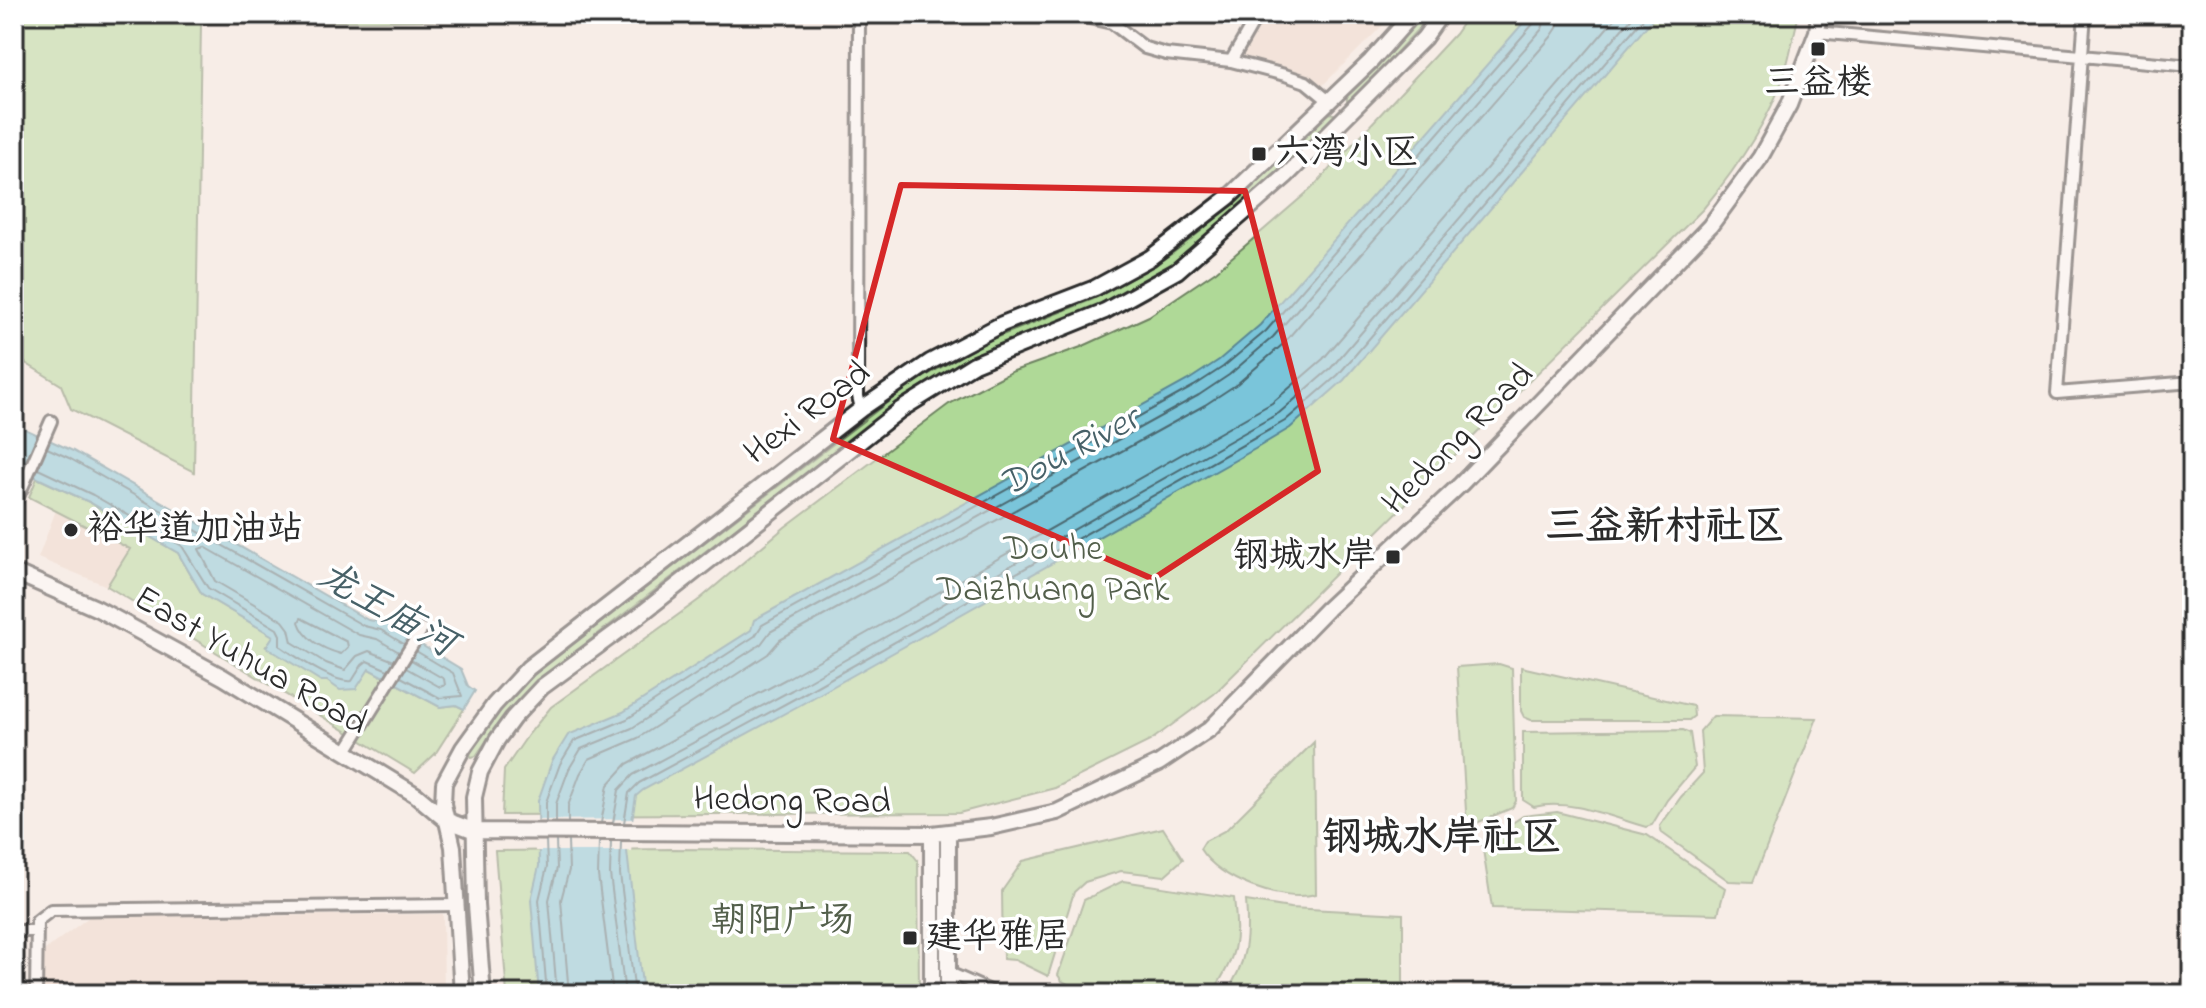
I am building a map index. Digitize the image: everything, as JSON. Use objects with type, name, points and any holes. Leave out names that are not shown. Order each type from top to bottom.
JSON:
[{"type":"main road","name":"Hexi Road","points":[[462,994],[453,847],[446,820],[444,783],[494,705],[528,668],[861,409],[930,362],[1002,324],[1095,288],[1150,258],[1229,197],[1371,61],[1413,14]]},
{"type":"main road","name":"Hexi Road","points":[[483,994],[476,905],[474,797],[480,772],[497,740],[542,687],[636,618],[900,410],[974,364],[1105,311],[1177,271],[1286,176],[1424,38],[1441,14]]},
{"type":"main road","name":"Hedong Road","points":[[506,833],[948,833],[1057,812],[1159,763],[1210,729],[1327,609],[1461,484],[1710,226],[1760,158],[1789,105],[1817,32],[1819,14]]},
{"type":"main road","points":[[1329,101],[1348,114]]},
{"type":"main road","name":"East Yuhua Road","points":[[14,572],[98,609],[223,677],[416,795],[446,820],[475,831],[506,833]]},
{"type":"main road","points":[[948,833],[948,994]]},
{"type":"main road","name":"Hedong Road","points":[[932,834],[932,994]]},
{"type":"street","points":[[859,14],[858,396],[861,409]]},
{"type":"street","points":[[1071,14],[1112,23],[1145,48],[1166,54],[1231,61],[1306,82],[1329,101]]},
{"type":"street","points":[[1231,61],[1258,14]]},
{"type":"street","points":[[2085,14],[2057,393],[2192,382]]},
{"type":"street","points":[[1817,32],[2192,66]]},
{"type":"street","points":[[14,506],[51,421]]},
{"type":"street","points":[[346,751],[422,629]]},
{"type":"street","points":[[36,994],[37,921],[51,910],[456,905]]},
{"type":"street","points":[[14,931],[37,931]]},
{"type":"street","points":[[947,972],[997,994]]},
{"type":"highlighted area","points":[[901,185],[1245,191],[1318,471],[1153,579],[833,439]]},
{"type":"shaded area","points":[[1263,14],[1394,14],[1321,87],[1232,70]]},
{"type":"shaded area","name":"裕华道加油站","points":[[56,510],[131,549],[107,586],[38,558]]},
{"type":"shaded area","points":[[443,914],[444,994],[41,994],[41,953],[89,917]]},
{"type":"green space","points":[[14,14],[851,16],[201,23],[194,472],[71,409],[61,385],[14,356]]},
{"type":"green space","points":[[1424,14],[1432,14],[1354,98],[1347,101],[1347,95]]},
{"type":"green space","name":"Douhe Daizhuang Park","points":[[1469,14],[1799,14],[1784,75],[1769,111],[1738,162],[1703,209],[1214,694],[1150,741],[1055,788],[959,813],[502,815],[504,770],[551,707],[700,599],[785,527],[949,404],[1011,372],[1081,347],[1149,316],[1216,271],[1311,189],[1455,34]]},
{"type":"green space","points":[[1328,113],[1334,114],[1335,119],[1197,245],[1172,264],[1088,312],[971,357],[915,390],[542,677],[515,704],[476,756],[471,757],[492,721],[537,671],[910,385],[987,341],[1093,299],[1147,270],[1202,230]]},
{"type":"green space","points":[[37,478],[89,502],[178,553],[202,594],[274,636],[266,646],[369,669],[440,707],[456,705],[464,709],[435,754],[415,773],[107,586],[130,549],[29,497]]},
{"type":"green space","points":[[1499,664],[1512,668],[1516,801],[1512,808],[1467,827],[1457,667]]},
{"type":"green space","points":[[1521,667],[1693,706],[1694,716],[1689,720],[1531,720],[1524,717],[1521,711]]},
{"type":"green space","points":[[1713,716],[1817,718],[1753,882],[1729,881],[1662,833],[1660,826],[1703,773],[1700,731]]},
{"type":"green space","points":[[1683,730],[1690,733],[1695,767],[1667,800],[1652,825],[1646,827],[1576,807],[1534,807],[1523,800],[1523,732]]},
{"type":"green space","points":[[1314,742],[1316,894],[1302,896],[1269,892],[1221,870],[1200,849],[1205,841],[1226,830]]},
{"type":"green space","points":[[1557,812],[1647,835],[1725,888],[1718,914],[1492,908],[1482,843],[1523,816]]},
{"type":"green space","points":[[1163,828],[1183,859],[1164,876],[1121,871],[1085,882],[1074,892],[1048,976],[1015,960],[1003,959],[1002,891],[1023,861]]},
{"type":"green space","name":"朝阳广场","points":[[495,851],[910,851],[918,861],[919,994],[507,994]]},
{"type":"green space","points":[[1123,881],[1234,898],[1234,948],[1212,994],[1087,994],[1062,981],[1058,975],[1084,900]]},
{"type":"green space","points":[[1246,901],[1290,908],[1403,914],[1403,994],[1225,994],[1238,972],[1245,950]]},
{"type":"water","name":"Dou River","points":[[1531,14],[1657,14],[1344,380],[1290,428],[1255,449],[643,790],[636,796],[627,851],[643,994],[539,994],[531,900],[539,866],[538,801],[552,761],[568,735],[623,712],[751,630],[754,620],[1190,379],[1219,360],[1260,325]]},
{"type":"water","points":[[14,424],[73,451],[368,620],[383,622],[461,669],[468,686],[475,691],[464,709],[456,705],[440,707],[369,669],[356,689],[340,690],[327,681],[321,681],[266,647],[273,636],[202,594],[178,553],[89,502],[14,467]]},
{"type":"pier","points":[[636,819],[631,851],[535,851],[534,820]]},
{"type":"place","name":"三益楼","points":[[1818,49]]},
{"type":"place","name":"六湾小区","points":[[1259,154]]},
{"type":"place","name":"裕华道加油站","points":[[71,530]]},
{"type":"place","name":"钢城水岸","points":[[1393,557]]},
{"type":"place","name":"建华雅居","points":[[910,938]]},
{"type":"district","name":"三益新村社区","points":[[1665,528]]},
{"type":"district","name":"钢城水岸社区","points":[[1442,839]]},
{"type":"water label","name":"龙王庙河","points":[[386,611]]}]
